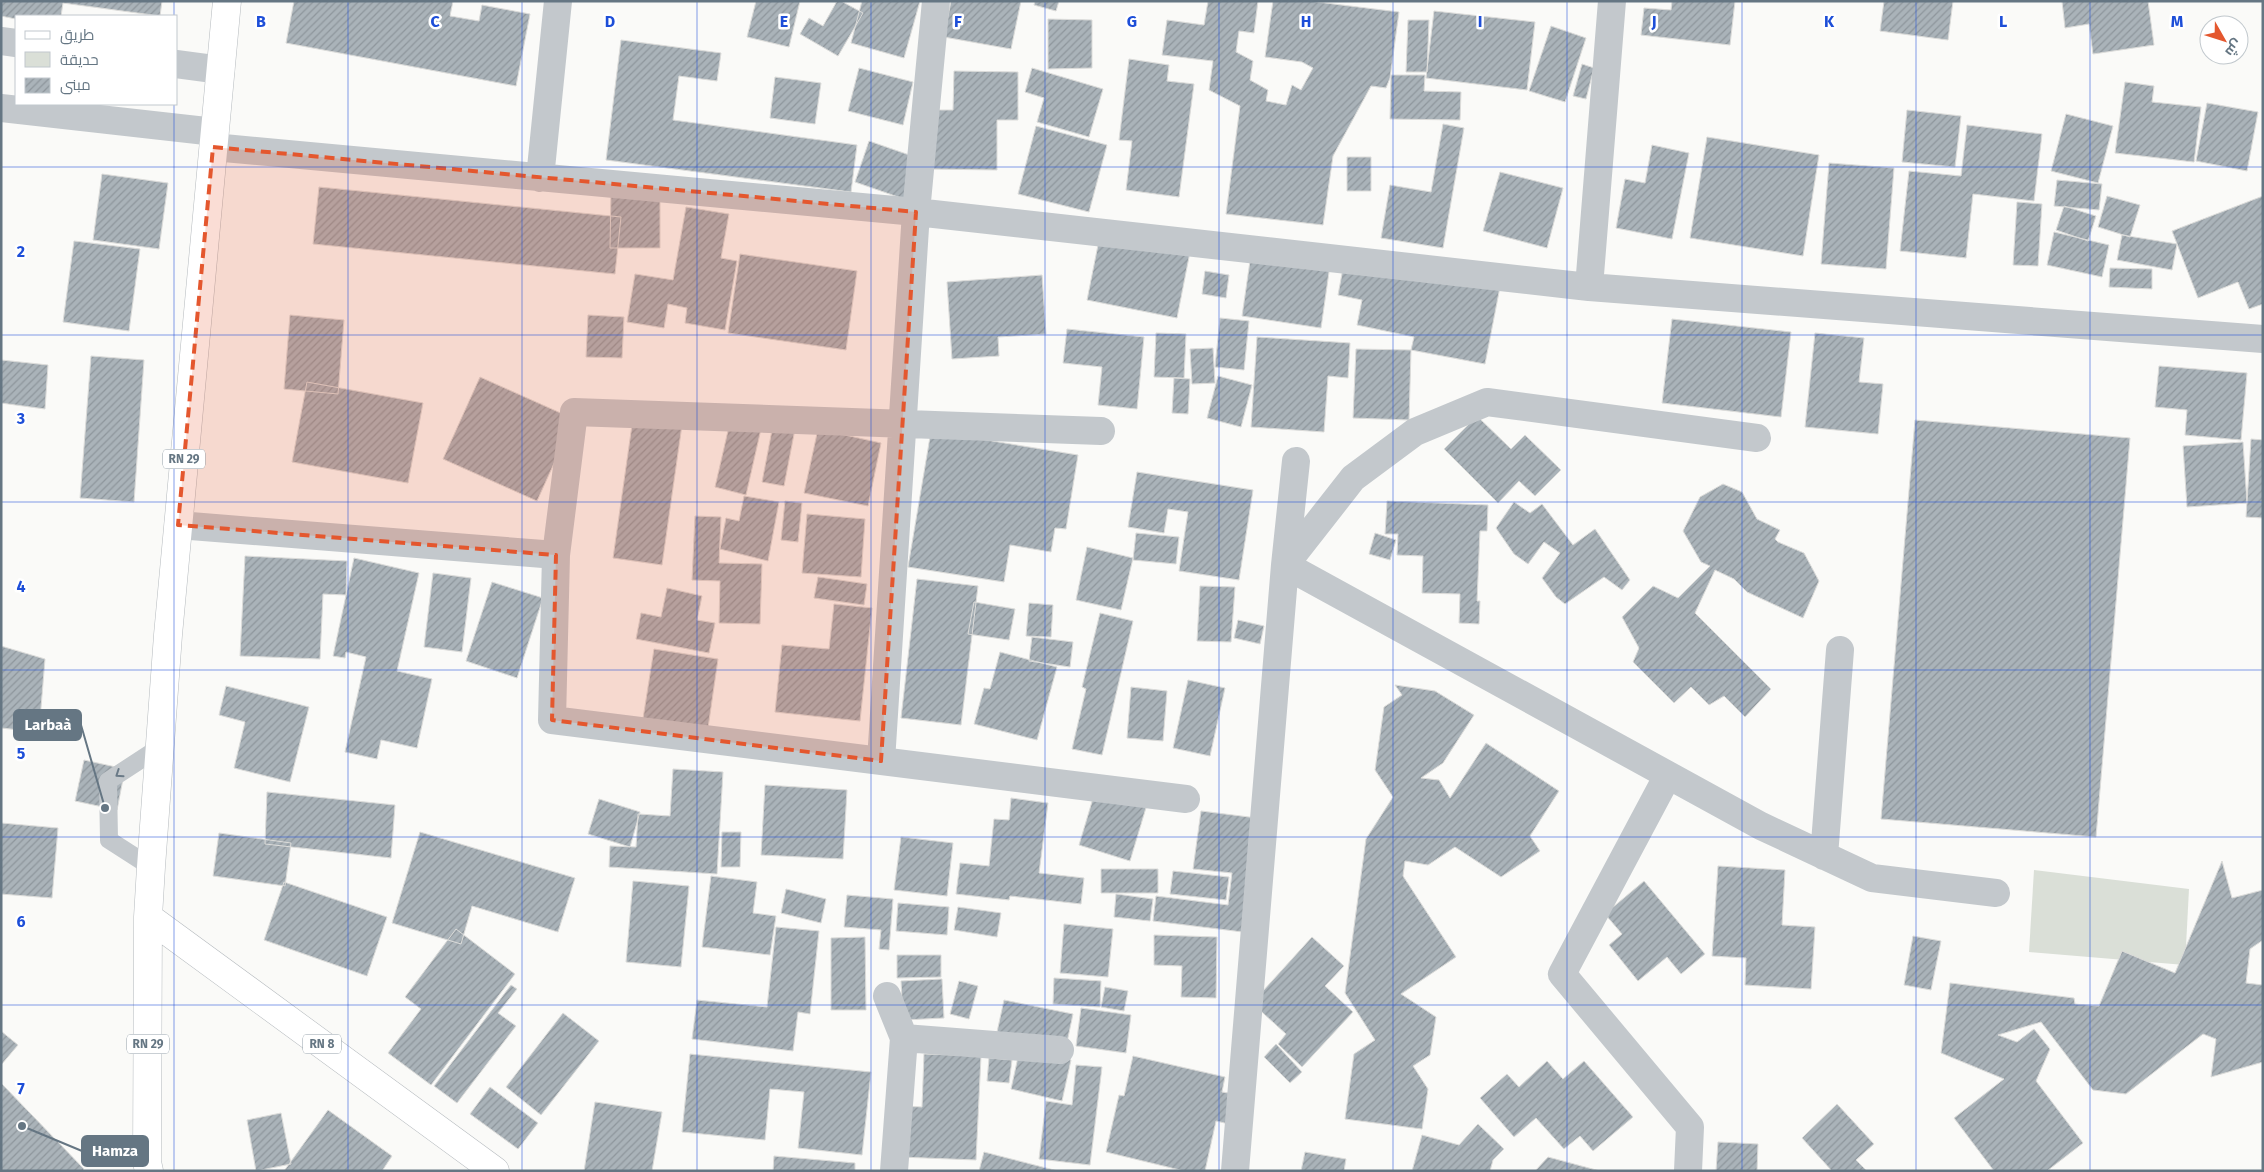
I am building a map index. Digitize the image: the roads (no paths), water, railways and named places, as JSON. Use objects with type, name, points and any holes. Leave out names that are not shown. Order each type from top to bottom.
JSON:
[{"type":"main road","name":"RN 29","points":[[149,1171],[147,1162],[148,916],[151,867],[178,526],[227,1]]},
{"type":"main road","name":"RN 8","points":[[148,916],[496,1171]]},
{"type":"street","points":[[540,178],[558,1]]},
{"type":"street","points":[[881,761],[904,424],[916,212],[936,1]]},
{"type":"street","points":[[1588,287],[1612,1]]},
{"type":"street","points":[[1,41],[15,43]]},
{"type":"street","points":[[178,64],[221,70]]},
{"type":"street","points":[[1,108],[214,140],[540,178],[916,212],[1588,287],[2263,339]]},
{"type":"street","points":[[1285,566],[1353,478],[1416,432],[1487,402],[1757,438]]},
{"type":"street","points":[[1101,431],[574,412],[556,555],[552,720],[1186,799]]},
{"type":"street","points":[[1235,1171],[1285,566],[1296,461]]},
{"type":"street","points":[[178,526],[556,555]]},
{"type":"street","points":[[1285,566],[1761,826],[1824,856],[1872,878],[1996,893]]},
{"type":"street","points":[[1824,856],[1840,650]]},
{"type":"street","points":[[1668,775],[1562,974],[1690,1127],[1688,1171]]},
{"type":"street","points":[[887,996],[904,1038],[894,1171]]},
{"type":"street","points":[[904,1038],[1060,1050]]},
{"type":"lane","points":[[151,867],[109,840],[108,781],[160,747]]},
{"type":"place","name":"Larbaà","points":[[105,808]]},
{"type":"place","name":"Hamza","points":[[22,1126]]}]
